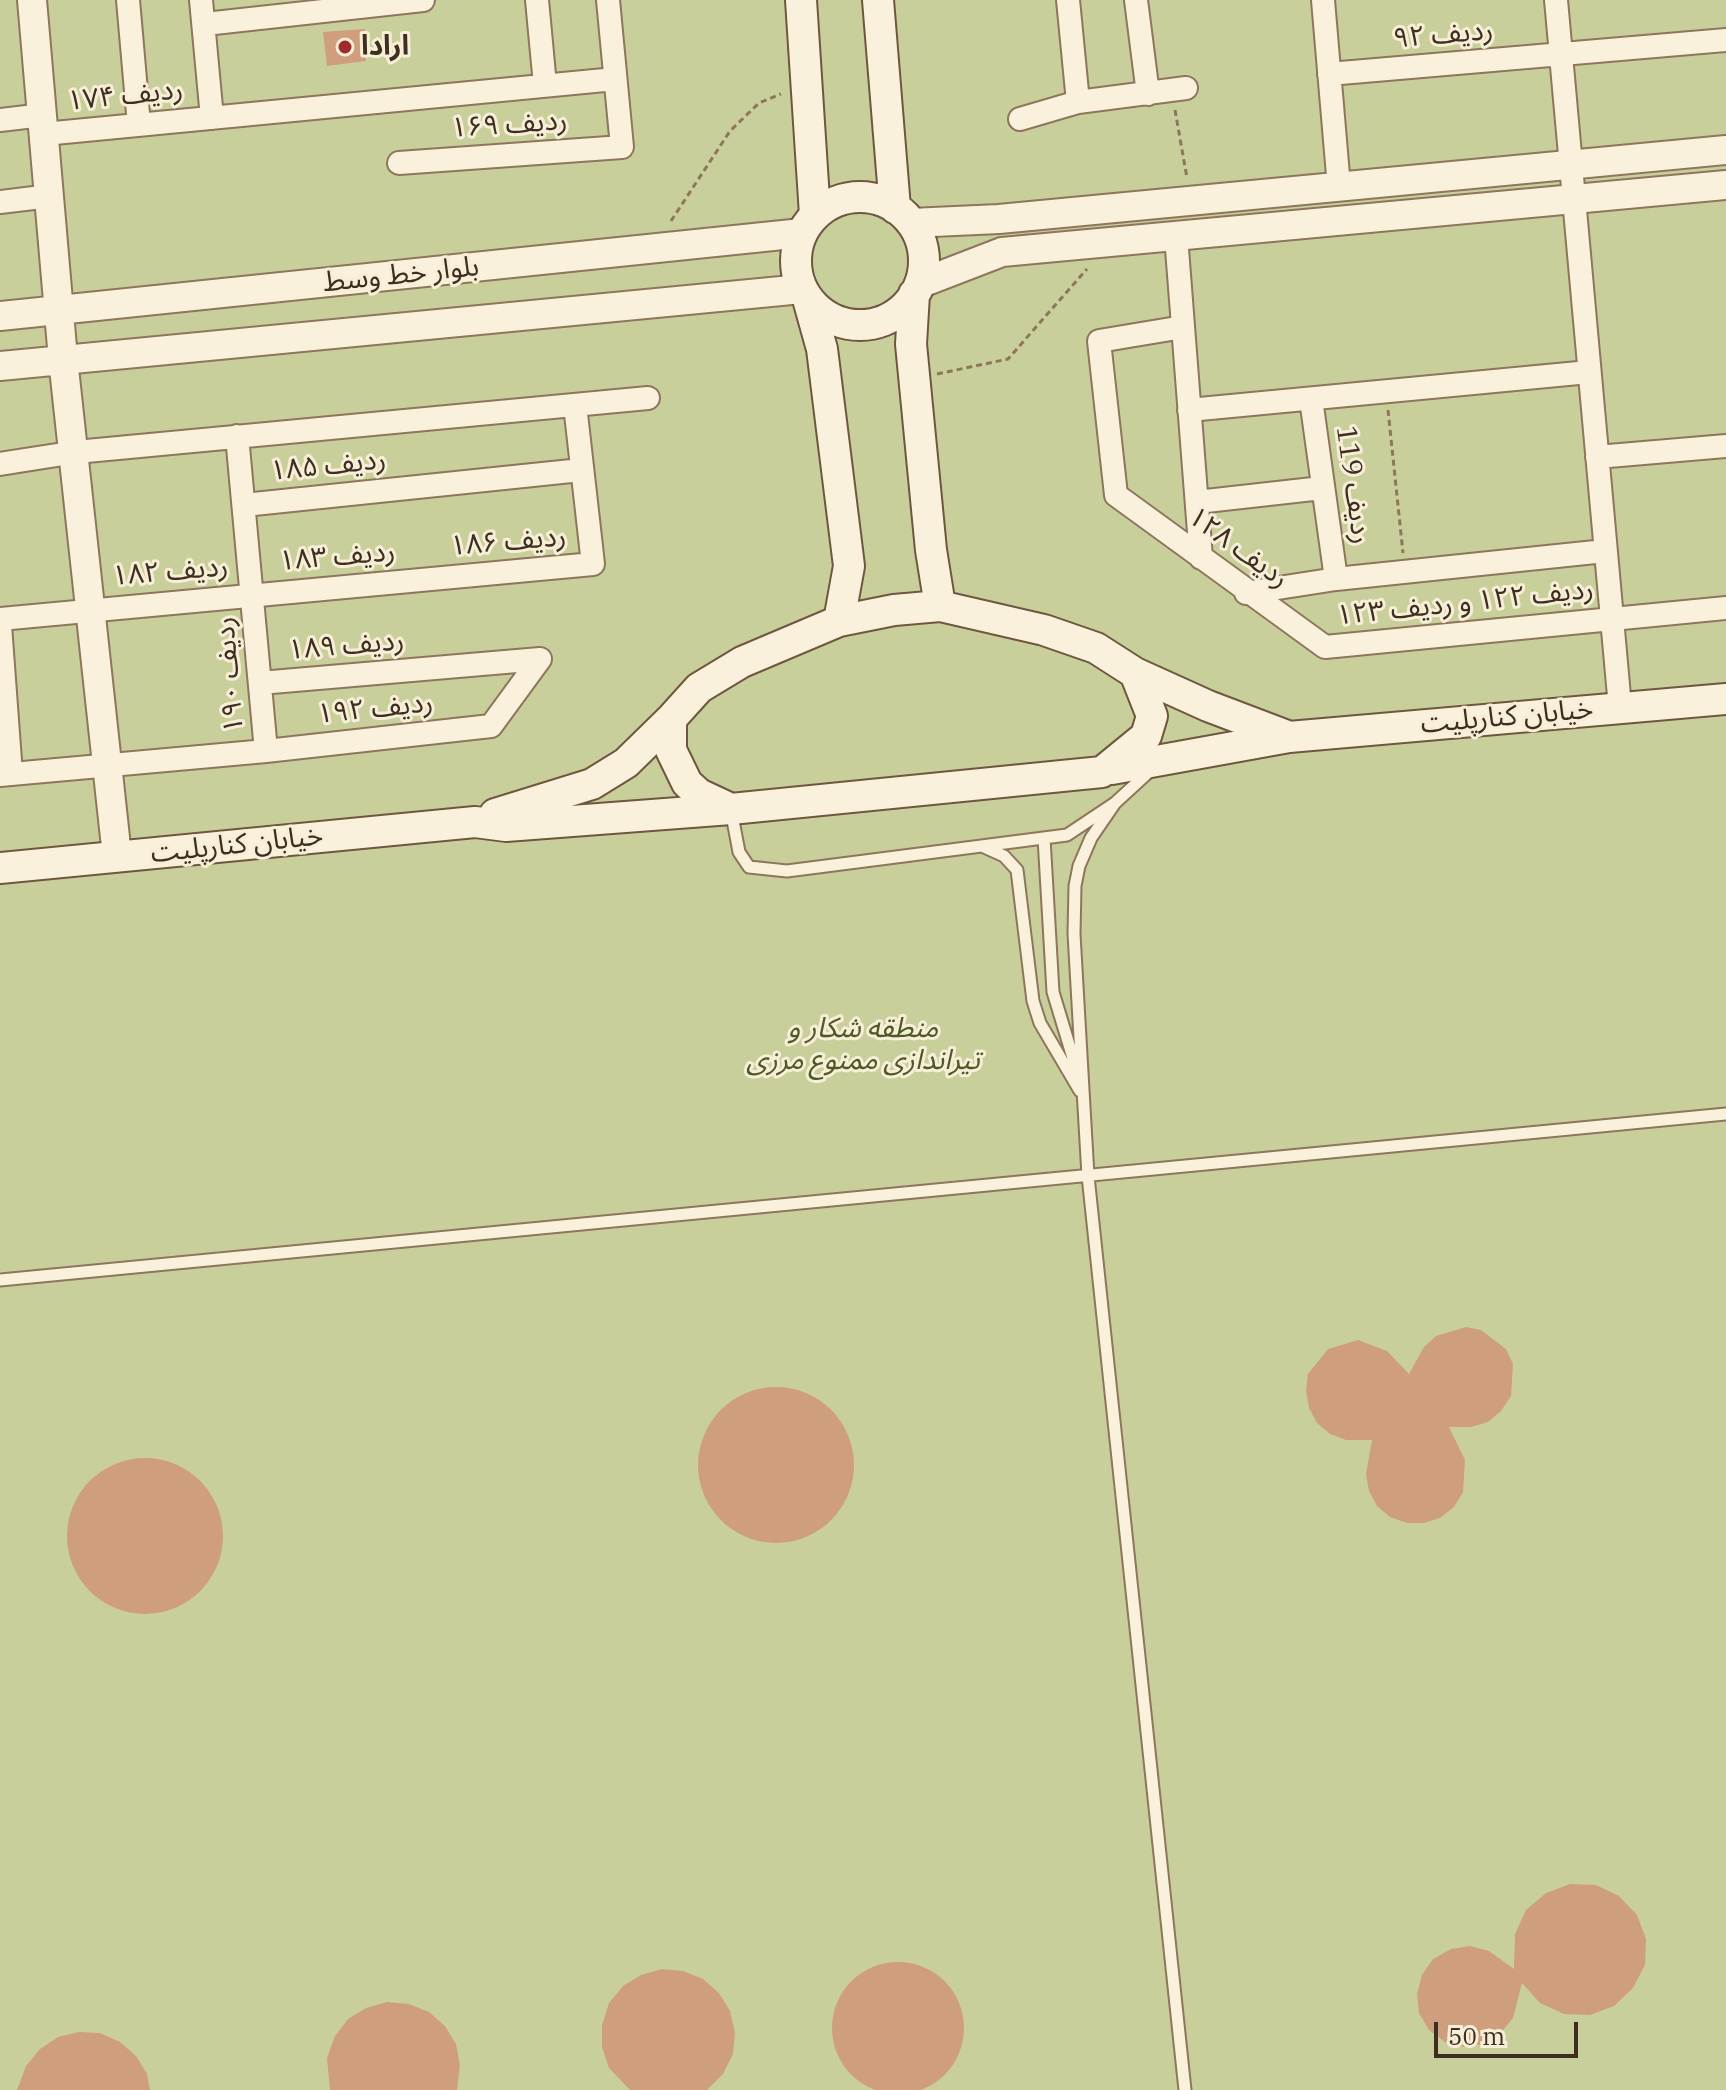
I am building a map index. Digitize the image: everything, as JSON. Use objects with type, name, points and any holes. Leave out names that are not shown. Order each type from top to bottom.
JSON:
[{"type":"main road","points":[[801,0],[809,91],[808,224],[796,251],[796,271],[822,349],[849,566],[839,621]]},
{"type":"main road","points":[[878,0],[903,215]]},
{"type":"main road","points":[[808,224],[833,203],[854,197],[875,199],[903,215],[921,242],[924,263],[917,289],[911,344],[940,606]]},
{"type":"main road","points":[[805,294],[836,321],[871,324],[888,319],[917,289]]},
{"type":"main road","name":"خیابان کنارپلیت","points":[[0,868],[475,822],[592,784],[626,763],[699,688],[742,662],[839,621],[894,610],[940,606],[1057,634],[1096,648],[1135,673],[1208,706],[1289,737]]},
{"type":"main road","points":[[1102,772],[1146,736],[1152,716],[1135,673]]},
{"type":"main road","name":"خیابان کنارپلیت","points":[[475,822],[506,826],[731,809],[1102,772],[1162,758],[1289,737],[1726,699]]},
{"type":"main road","points":[[671,719],[671,750],[687,783],[699,794],[731,809]]},
{"type":"street","points":[[32,0],[63,359],[76,452],[117,856]]},
{"type":"street","points":[[128,0],[139,125]]},
{"type":"street","points":[[201,0],[212,118]]},
{"type":"street","points":[[205,24],[423,0]]},
{"type":"street","points":[[537,0],[545,85]]},
{"type":"street","points":[[608,0],[615,79]]},
{"type":"street","points":[[1068,0],[1078,102]]},
{"type":"street","points":[[1136,0],[1148,94]]},
{"type":"street","points":[[1323,0],[1339,187]]},
{"type":"street","points":[[1556,0],[1620,707]]},
{"type":"street","name":"ردیف ۹۲","points":[[1329,74],[1726,40]]},
{"type":"street","name":"ردیف ۱۷۴","points":[[0,120],[43,125],[139,125],[615,79]]},
{"type":"street","name":"ردیف ۱۶۹","points":[[399,163],[622,147],[615,79]]},
{"type":"street","points":[[1020,119],[1078,102],[1179,90]]},
{"type":"street","points":[[903,215],[999,219],[1726,150]]},
{"type":"street","points":[[917,289],[1002,252],[1726,185]]},
{"type":"street","points":[[0,202],[50,196]]},
{"type":"street","name":"بلوار خط وسط","points":[[0,316],[657,248],[808,224]]},
{"type":"street","points":[[1176,236],[1201,558]]},
{"type":"street","name":"بلوار خط وسط","points":[[0,366],[805,294]]},
{"type":"street","name":"ردیف ۱۲۸","points":[[1183,327],[1099,341],[1116,495],[1246,593],[1325,647]]},
{"type":"street","points":[[1189,410],[1589,372]]},
{"type":"street","points":[[0,464],[76,452],[648,398]]},
{"type":"street","name":"ردیف 119","points":[[1311,399],[1336,579]]},
{"type":"street","points":[[575,405],[581,470]]},
{"type":"street","name":"ردیف ۱۹۰","points":[[237,436],[266,751]]},
{"type":"street","points":[[1597,457],[1726,446]]},
{"type":"street","name":"ردیف ۱۸۵","points":[[244,505],[581,470]]},
{"type":"street","name":"ردیف ۱۸۶","points":[[427,579],[593,564],[581,470]]},
{"type":"street","points":[[1197,502],[1322,488]]},
{"type":"street","points":[[1246,593],[1336,579],[1605,551]]},
{"type":"street","name":"ردیف ۱۸۳","points":[[253,594],[427,579]]},
{"type":"street","name":"ردیف ۱۸۲","points":[[0,619],[253,594]]},
{"type":"street","name":"ردیف ۱۲۲ و ردیف ۱۲۳","points":[[1325,647],[1726,608]]},
{"type":"street","points":[[0,625],[6,774]]},
{"type":"street","name":"ردیف ۱۸۹","points":[[260,683],[540,659],[491,726]]},
{"type":"street","name":"ردیف ۱۹۲","points":[[6,774],[266,751],[491,726]]},
{"type":"lane","points":[[731,809],[739,852],[749,867],[769,871],[982,846],[1067,835],[1115,803],[1162,758]]},
{"type":"lane","points":[[1115,803],[1091,838],[1075,886],[1083,1099],[1088,1176],[1185,2090]]},
{"type":"lane","points":[[1044,838],[1053,992],[1083,1099]]},
{"type":"lane","points":[[982,846],[1004,856],[1017,870],[1033,1001],[1040,1023],[1083,1099]]},
{"type":"lane","points":[[0,1280],[1726,1114]]},
{"type":"path","points":[[1179,90],[1192,201]]},
{"type":"path","points":[[657,248],[681,202],[730,131],[759,103],[781,94],[809,91]]},
{"type":"path","points":[[914,379],[1008,359],[1111,242]]},
{"type":"path","points":[[1386,391],[1405,573]]},
{"type":"green space","name":"منطقه شکار و تیراندازی ممنوع مرزی","points":[[0,0],[1726,0],[1726,2090],[0,2090]]},
{"type":"building","name":"ارادا","points":[[365,29],[366,61],[327,66],[323,32]]},
{"type":"building","points":[[1466,1327],[1481,1330],[1506,1349],[1513,1364],[1511,1396],[1501,1411],[1488,1422],[1471,1427],[1449,1427],[1465,1460],[1463,1492],[1454,1507],[1440,1518],[1424,1523],[1407,1523],[1390,1517],[1377,1506],[1369,1491],[1366,1474],[1372,1440],[1346,1440],[1330,1434],[1317,1423],[1309,1408],[1306,1391],[1308,1374],[1328,1349],[1358,1340],[1387,1351],[1409,1374],[1424,1347],[1436,1336]]},
{"type":"building","points":[[776,1387],[806,1393],[831,1410],[848,1435],[854,1465],[848,1495],[831,1520],[806,1537],[776,1543],[746,1537],[721,1520],[704,1495],[698,1465],[704,1435],[721,1410],[746,1393]]},
{"type":"building","points":[[145,1458],[175,1464],[200,1481],[217,1506],[223,1536],[217,1566],[200,1591],[175,1608],[145,1614],[115,1608],[90,1591],[73,1566],[67,1536],[73,1506],[90,1481],[115,1464]]},
{"type":"building","points":[[1570,1884],[1596,1885],[1619,1896],[1637,1915],[1646,1939],[1645,1965],[1633,1988],[1614,2006],[1590,2015],[1564,2014],[1540,2003],[1522,1983],[1513,2018],[1500,2034],[1484,2044],[1464,2047],[1445,2042],[1429,2030],[1419,2013],[1417,1994],[1422,1975],[1433,1959],[1451,1949],[1470,1946],[1489,1951],[1514,1969],[1515,1934],[1526,1910],[1546,1893]]},
{"type":"building","points":[[898,1962],[923,1967],[945,1981],[959,2003],[964,2028],[959,2053],[945,2075],[923,2089],[898,2094],[873,2089],[851,2075],[837,2053],[832,2028],[837,2003],[851,1981],[873,1967]]},
{"type":"building","points":[[662,1969],[683,1971],[703,1979],[719,1993],[730,2011],[735,2033],[733,2054],[723,2074],[707,2090],[630,2090],[609,2068],[602,2047],[602,2025],[609,2003],[623,1986],[641,1975]]},
{"type":"building","points":[[387,2002],[409,2004],[429,2012],[445,2026],[456,2044],[460,2065],[457,2090],[330,2090],[327,2058],[335,2036],[348,2019],[366,2008]]},
{"type":"building","points":[[79,2032],[100,2033],[120,2042],[136,2056],[147,2074],[150,2090],[17,2090],[26,2066],[40,2049],[58,2037]]},
{"type":"place","name":"ارادا","points":[[345,47]]}]
